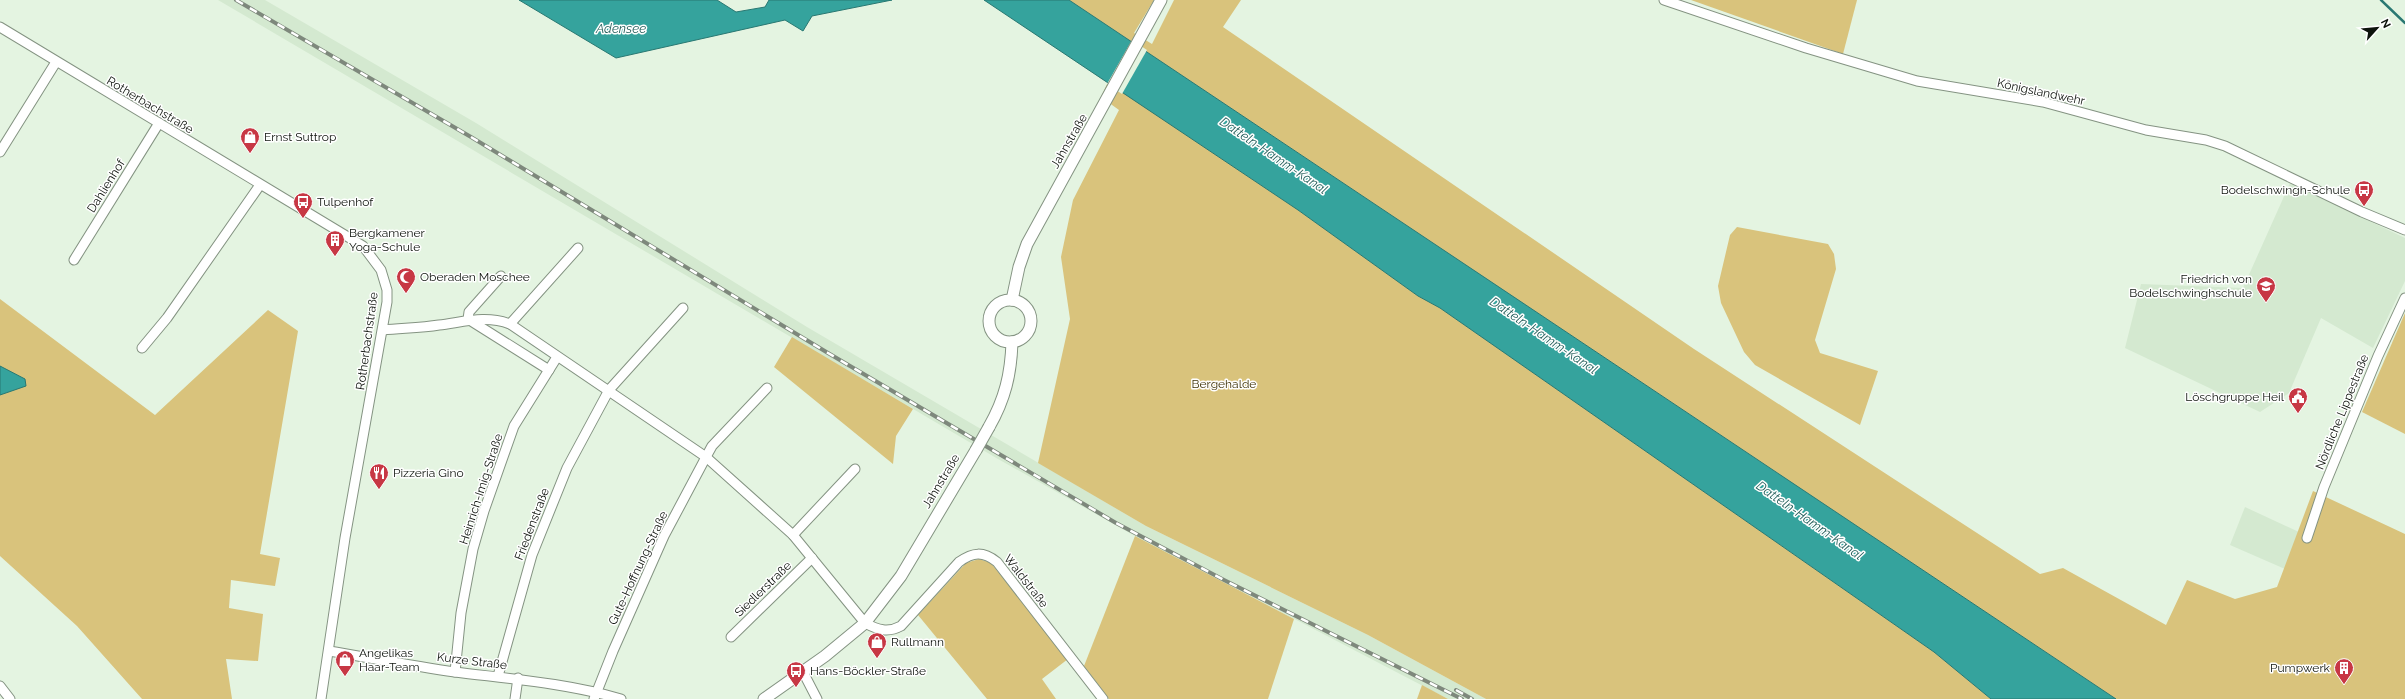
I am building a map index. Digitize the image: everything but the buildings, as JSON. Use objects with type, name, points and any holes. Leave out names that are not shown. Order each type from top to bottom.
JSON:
[{"type":"main road","name":"Jahnstraße","points":[[1012,300],[1019,267],[1027,244],[1104,107],[1161,0]]},
{"type":"main road","points":[[1012,300],[1018,302],[1028,310],[1031,324],[1023,339],[1012,342],[1000,340],[995,336],[992,331],[990,319],[991,313],[1000,303],[1012,300]]},
{"type":"main road","name":"Jahnstraße","points":[[764,699],[849,638],[866,623],[901,576],[1000,407],[1007,386],[1012,342]]},
{"type":"street","name":"Königslandwehr","points":[[1664,0],[1791,43],[1917,81],[2043,102],[2146,130],[2206,140],[2225,146],[2362,212],[2405,230]]},
{"type":"street","name":"Rotherbachstraße","points":[[0,27],[260,185],[351,238],[370,253],[381,270],[387,290],[383,330],[345,538],[321,699]]},
{"type":"street","points":[[0,152],[56,62]]},
{"type":"street","name":"Dahlienhof","points":[[74,260],[159,124]]},
{"type":"street","points":[[142,348],[167,318],[260,185]]},
{"type":"street","points":[[510,324],[578,248]]},
{"type":"street","points":[[468,319],[469,312],[501,276]]},
{"type":"street","name":"Nördliche Lippestraße","points":[[2307,538],[2336,458],[2378,356],[2405,300]]},
{"type":"street","points":[[609,390],[682,308]]},
{"type":"street","points":[[383,330],[440,325],[468,319],[499,320],[510,324],[706,457],[793,535],[866,623]]},
{"type":"street","points":[[468,319],[549,370]]},
{"type":"street","name":"Heinrich-Imig-Straße","points":[[455,672],[461,613],[474,549],[484,511],[514,426],[557,357]]},
{"type":"street","points":[[706,457],[712,446],[767,388]]},
{"type":"street","name":"Friedenstraße","points":[[498,676],[523,584],[549,510],[567,468],[609,390]]},
{"type":"street","name":"Gute-Hoffnung-Straße","points":[[595,696],[664,536],[706,457]]},
{"type":"street","points":[[793,535],[855,469]]},
{"type":"street","name":"Waldstraße","points":[[866,623],[880,630],[890,630],[901,626],[959,562],[969,555],[982,553],[988,555],[997,562],[1103,699]]},
{"type":"street","name":"Siedlerstraße","points":[[731,637],[812,558]]},
{"type":"street","name":"Kurze Straße","points":[[328,651],[455,672],[518,678],[595,696],[621,699]]},
{"type":"street","points":[[803,672],[817,699]]},
{"type":"street","name":"Kurze Straße","points":[[514,699],[518,678]]},
{"type":"street","points":[[0,686],[10,699]]},
{"type":"shaded area","points":[[218,0],[265,0],[476,123],[807,327],[1146,526],[1368,635],[1486,699],[1448,699],[1135,536],[998,459]]},
{"type":"shaded area","name":"Friedrich von Bodelschwinghschule","points":[[2290,183],[2405,238],[2405,281],[2373,348],[2321,318],[2289,393],[2260,412],[2125,348],[2141,284],[2243,288]]},
{"type":"shaded area","points":[[2245,507],[2299,532],[2285,569],[2230,545]]},
{"type":"green space","points":[[1069,0],[1154,0],[1134,33],[1152,44],[1174,0],[1241,0],[1223,27],[1694,349],[2040,574],[2063,568],[2166,625],[2187,580],[2235,599],[2277,587],[2313,491],[2405,534],[2405,699],[2116,699]]},
{"type":"green space","points":[[1691,0],[1857,0],[1843,54]]},
{"type":"green space","name":"Bergehalde","points":[[1108,82],[1298,210],[1418,296],[1440,308],[1934,652],[1991,699],[1486,699],[1368,635],[1146,526],[1038,463],[1070,319],[1061,257],[1073,200],[1119,110],[1101,97]]},
{"type":"green space","points":[[1737,227],[1828,244],[1834,254],[1836,269],[1815,340],[1820,353],[1878,371],[1860,425],[1755,365],[1744,352],[1721,303],[1718,286],[1730,235]]},
{"type":"green space","points":[[0,299],[155,415],[268,310],[298,331],[260,554],[280,558],[275,586],[231,580],[229,608],[263,614],[258,661],[226,659],[232,699],[142,699],[77,626],[0,556]]},
{"type":"green space","points":[[2405,313],[2405,434],[2362,412]]},
{"type":"green space","points":[[792,337],[913,409],[896,436],[893,464],[774,367]]},
{"type":"green space","points":[[1135,536],[1294,619],[1268,699],[1109,699],[1084,666]]},
{"type":"green space","points":[[979,559],[991,563],[1068,659],[1042,679],[1056,699],[987,699],[918,615],[966,563]]},
{"type":"green space","points":[[1422,685],[1448,699],[1417,699]]},
{"type":"water","name":"Adensee","points":[[519,0],[717,0],[736,12],[765,7],[769,0],[892,0],[812,16],[803,31],[785,20],[616,58]]},
{"type":"water","name":"Datteln-Hamm-Kanal","points":[[984,0],[1069,0],[2116,699],[1991,699],[1934,652],[1440,308],[1418,296],[1298,210]]},
{"type":"water","points":[[0,366],[25,379],[26,386],[0,395]]},
{"type":"pier","points":[[1132,40],[1147,50],[1122,94],[1107,84]]},
{"type":"waterway","points":[[2381,0],[2405,23]]},
{"type":"railway","points":[[236,0],[471,137],[828,353],[1116,523],[1224,580],[1462,699]]},
{"type":"railway","points":[[1456,690],[1472,699]]},
{"type":"place","name":"Ernst Suttrop","points":[[250,154]]},
{"type":"place","name":"Bodelschwingh-Schule","points":[[2364,207]]},
{"type":"place","name":"Tulpenhof","points":[[303,219]]},
{"type":"place","name":"Bergkamener Yoga-Schule","points":[[335,257]]},
{"type":"place","name":"Oberaden Moschee","points":[[406,294]]},
{"type":"place","name":"Friedrich von Bodelschwinghschule","points":[[2266,303]]},
{"type":"place","name":"Löschgruppe Heil","points":[[2298,414]]},
{"type":"place","name":"Pizzeria Gino","points":[[379,490]]},
{"type":"place","name":"Rullmann","points":[[877,659]]},
{"type":"place","name":"Angelikas Haar-Team","points":[[345,677]]},
{"type":"place","name":"Pumpwerk","points":[[2344,685]]},
{"type":"place","name":"Hans-Böckler-Straße","points":[[796,688]]}]
